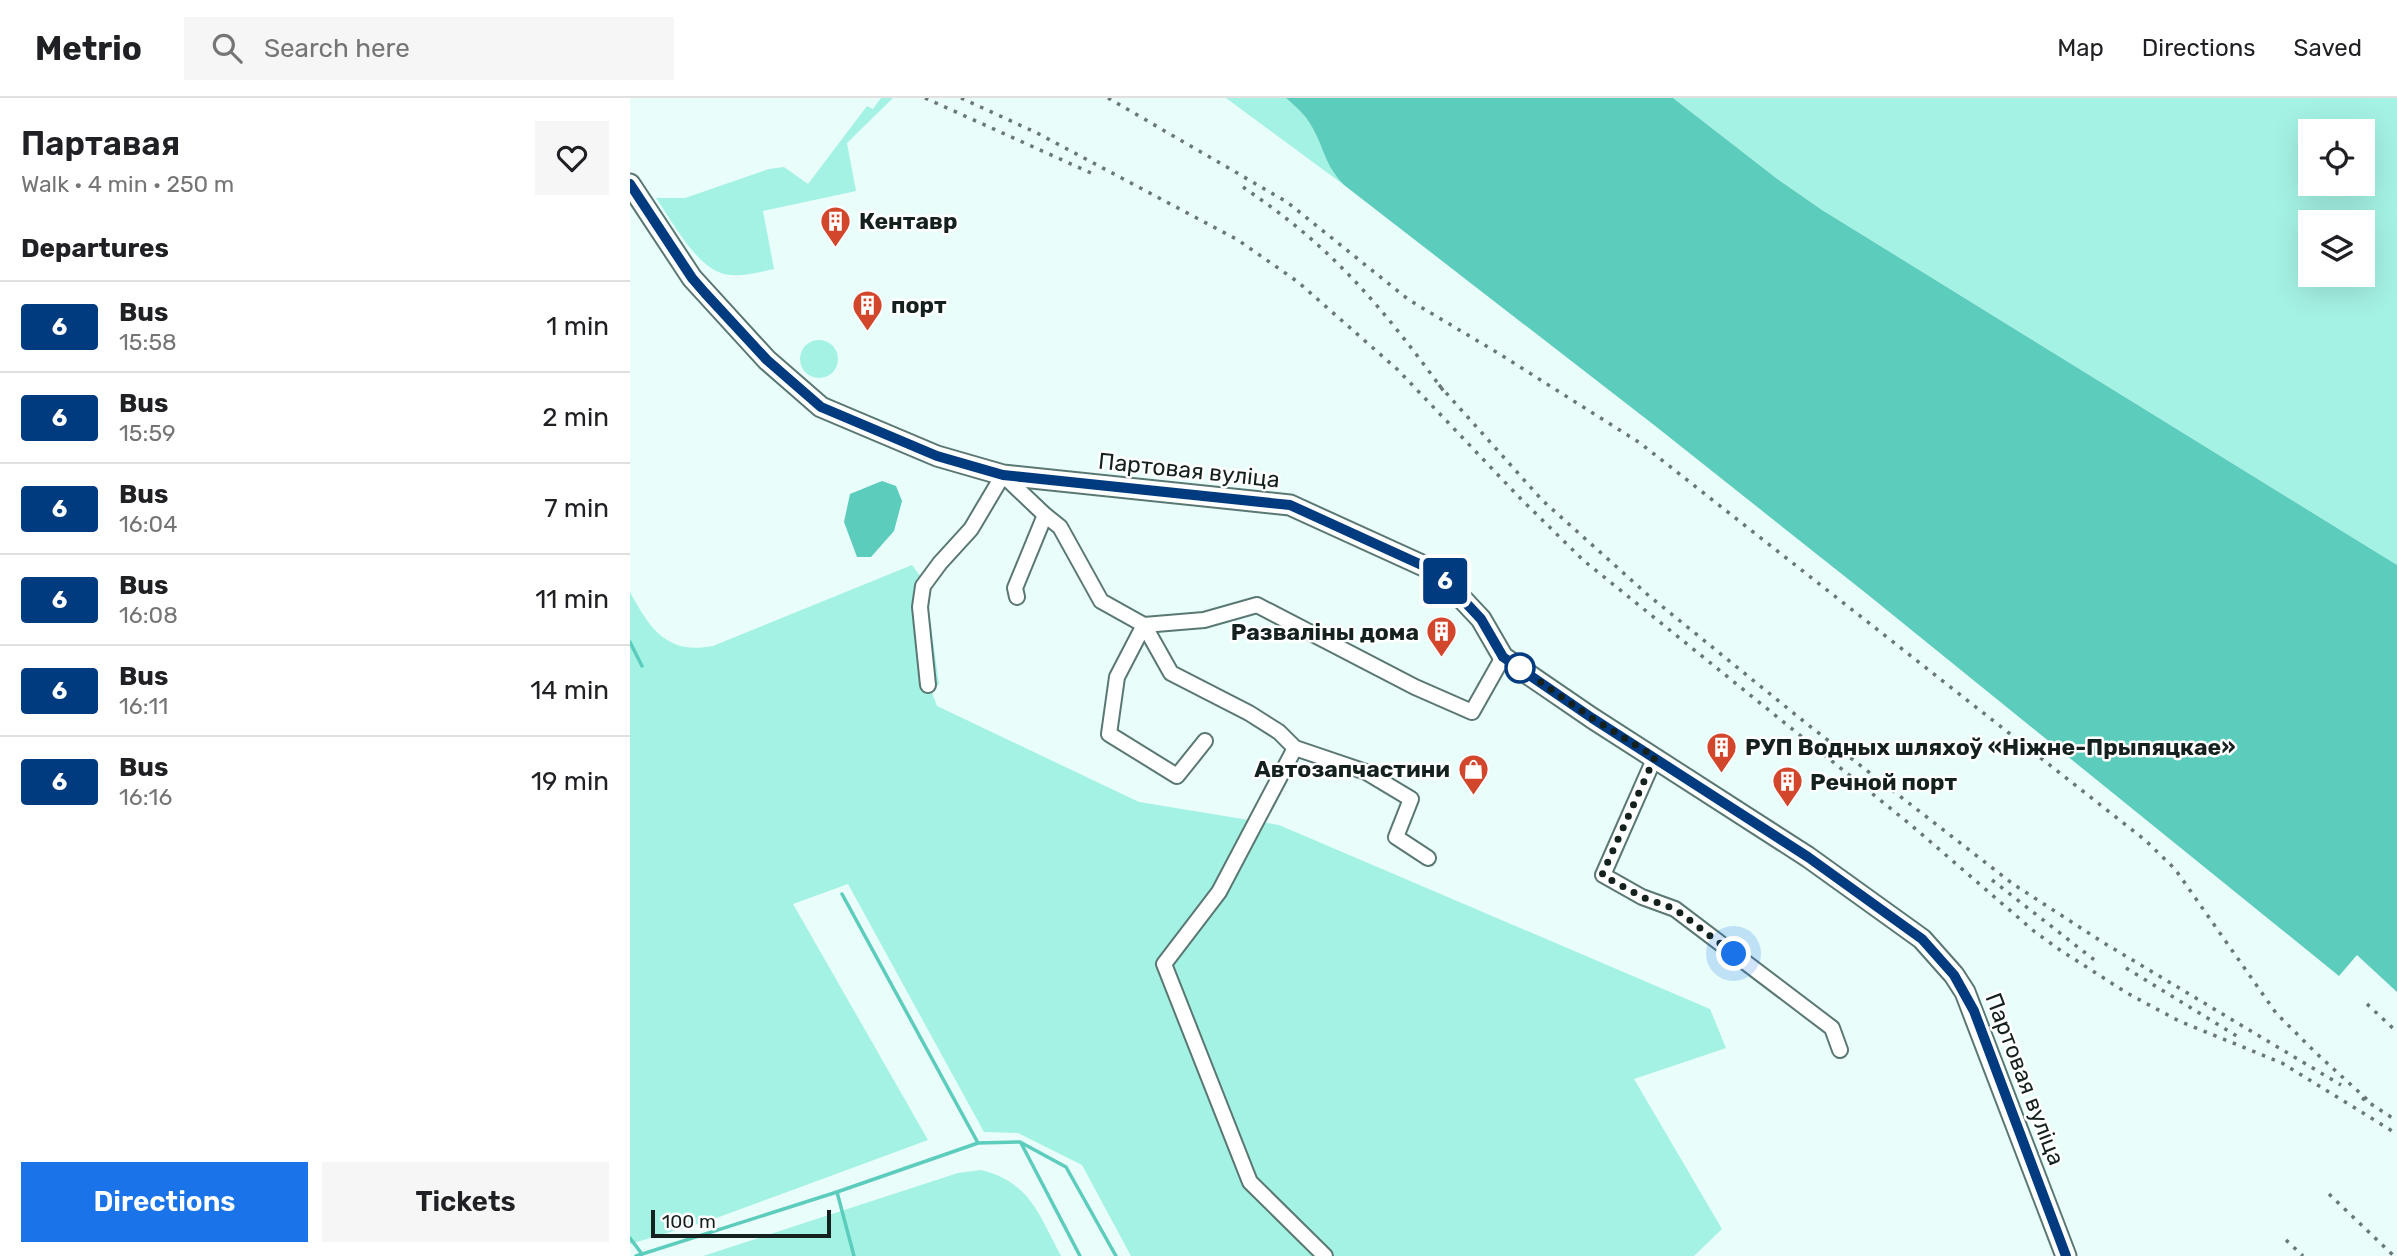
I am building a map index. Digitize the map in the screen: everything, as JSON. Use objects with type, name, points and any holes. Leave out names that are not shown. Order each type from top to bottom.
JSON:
[{"type":"street","name":"Партовая вуліца","points":[[630,184],[692,278],[714,304],[767,360],[821,407],[937,456],[1003,475],[1290,505],[1437,572],[1481,619],[1503,657],[1592,718],[1808,857],[1922,939],[1954,975],[1974,1011],[2065,1252]]},
{"type":"street","points":[[929,685],[920,607],[923,586],[971,529],[1003,475],[1060,527],[1101,601],[1144,625],[1171,673],[1249,713],[1279,732],[1295,748],[1366,772],[1411,799],[1396,837],[1428,858]]},
{"type":"street","points":[[1017,597],[1014,588],[1045,514]]},
{"type":"street","points":[[1144,625],[1204,620],[1257,605],[1415,687],[1472,712],[1503,657]]},
{"type":"street","points":[[1144,625],[1117,677],[1109,734],[1177,776],[1205,741]]},
{"type":"street","points":[[1295,748],[1219,892],[1164,964],[1250,1182],[1325,1256]]},
{"type":"street","points":[[1655,757],[1602,875],[1642,897],[1675,909],[1832,1028],[1840,1050]]},
{"type":"shaded area","points":[[881,98],[893,98],[847,143],[856,191],[763,211],[774,269],[731,275],[708,266],[688,245],[656,198],[685,198],[769,169],[784,167],[808,184],[867,106],[873,109]]},
{"type":"shaded area","points":[[1226,98],[1286,98],[1310,123],[1329,163],[1344,185]]},
{"type":"shaded area","points":[[1286,98],[1673,98],[1822,210],[2397,565],[2397,992],[2357,955],[2339,976],[1867,594],[1344,185],[1329,163],[1310,123]]},
{"type":"shaded area","points":[[1673,98],[2397,98],[2397,565],[1822,210]]},
{"type":"shaded area","points":[[819,340],[833,345],[838,359],[833,373],[819,378],[805,373],[800,359],[805,345]]},
{"type":"shaded area","points":[[882,481],[896,486],[902,501],[894,531],[871,557],[857,557],[844,522],[850,494]]},
{"type":"shaded area","points":[[912,565],[930,589],[928,605],[939,684],[931,690],[937,706],[1139,802],[1279,825],[1710,1009],[1726,1048],[1634,1079],[1722,1229],[1694,1256],[1131,1256],[1082,1165],[1018,1133],[984,1132],[848,884],[793,904],[928,1140],[711,1220],[630,1244],[630,592],[653,628],[662,636],[683,647],[697,648],[713,646]]},
{"type":"shaded area","points":[[981,1170],[998,1175],[1022,1192],[1039,1214],[1061,1256],[703,1256],[958,1173]]},
{"type":"waterway","points":[[630,642],[642,666]]},
{"type":"waterway","points":[[842,894],[978,1143]]},
{"type":"waterway","points":[[636,1256],[837,1192],[978,1143],[1020,1142],[1066,1167],[1116,1256]]},
{"type":"waterway","points":[[1021,1143],[1080,1256]]},
{"type":"waterway","points":[[837,1192],[854,1256]]},
{"type":"waterway","points":[[630,1238],[642,1254]]},
{"type":"railway","points":[[925,98],[1091,173]]},
{"type":"railway","points":[[961,98],[1037,133],[1238,240],[1298,282],[1398,370],[1583,560],[1911,825],[2035,932],[2127,993],[2179,1021],[2282,1063],[2397,1134]]},
{"type":"railway","points":[[1108,98],[1287,202],[1409,300],[1640,443],[2145,840],[2175,869],[2276,1013],[2371,1103]]},
{"type":"railway","points":[[1243,187],[1301,230],[1354,280],[1401,335],[1445,393]]},
{"type":"railway","points":[[1439,385],[1542,500],[1648,595],[1807,724],[2013,884],[2104,943],[2341,1085]]},
{"type":"railway","points":[[1992,880],[2097,962]]},
{"type":"railway","points":[[2126,968],[2240,1038]]},
{"type":"railway","points":[[2367,1004],[2397,1032]]},
{"type":"railway","points":[[2362,1098],[2397,1121]]},
{"type":"railway","points":[[2329,1194],[2394,1256]]},
{"type":"railway","points":[[2286,1240],[2303,1256]]},
{"type":"bus line","name":"6","points":[[630,184],[692,278],[767,360],[821,407],[937,456],[1003,475],[1290,505],[1437,572],[1481,619],[1503,657],[1592,718],[1808,857],[1922,939],[1954,975],[1974,1011],[2066,1256]]},
{"type":"place","name":"Кентавр","points":[[836,248]]},
{"type":"place","name":"порт","points":[[868,332]]},
{"type":"place","name":"Разваліны дома","points":[[1442,659]]},
{"type":"place","name":"РУП Водных шляхоў «Ніжне-Прыпяцкае»","points":[[1722,774]]},
{"type":"place","name":"Автозапчастини","points":[[1473,796]]},
{"type":"place","name":"Речной порт","points":[[1787,809]]},
{"type":"route","points":[[1520,668],[1592,718],[1655,757],[1602,875],[1642,897],[1675,909],[1734,954]]}]
